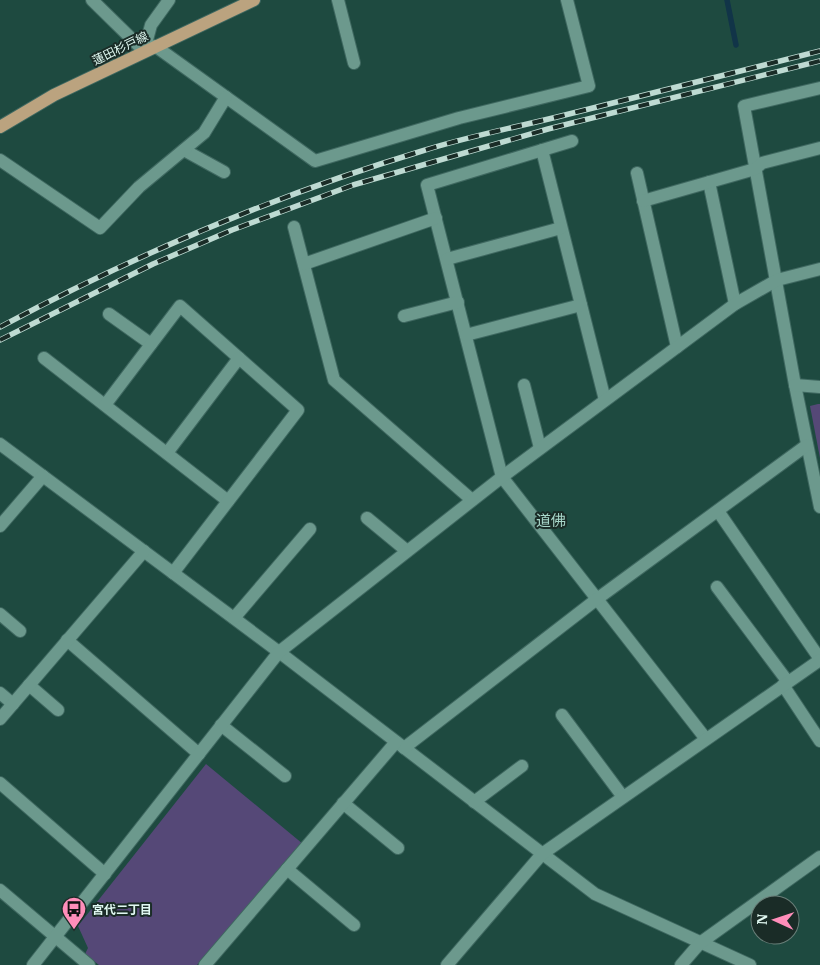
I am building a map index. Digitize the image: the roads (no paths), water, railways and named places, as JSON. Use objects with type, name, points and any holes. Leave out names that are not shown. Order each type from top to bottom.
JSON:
[{"type":"main road","name":"蓮田杉戸線","points":[[0,127],[54,95],[254,0]]},
{"type":"street","points":[[92,0],[150,49],[226,97],[315,161],[460,118],[589,86],[567,0]]},
{"type":"street","points":[[150,49],[151,25],[169,0]]},
{"type":"street","points":[[338,0],[354,63]]},
{"type":"street","points":[[820,88],[744,106],[795,385],[820,507]]},
{"type":"street","points":[[0,160],[100,228],[139,187],[204,133],[226,97]]},
{"type":"street","points":[[572,141],[428,185],[502,477],[706,739]]},
{"type":"street","points":[[643,201],[756,169],[762,163],[820,148]]},
{"type":"street","points":[[184,150],[224,172]]},
{"type":"street","points":[[542,150],[605,400]]},
{"type":"street","points":[[637,173],[677,347]]},
{"type":"street","points":[[709,182],[735,304]]},
{"type":"street","points":[[304,264],[436,218]]},
{"type":"street","points":[[294,226],[334,380],[472,500]]},
{"type":"street","points":[[447,259],[562,228]]},
{"type":"street","points":[[33,965],[279,652],[540,448],[735,304],[777,280],[820,269]]},
{"type":"street","points":[[404,316],[458,302]]},
{"type":"street","points":[[466,335],[581,305]]},
{"type":"street","points":[[105,405],[180,306],[298,410],[173,573]]},
{"type":"street","points":[[109,314],[151,344]]},
{"type":"street","points":[[44,358],[228,500]]},
{"type":"street","points":[[167,453],[239,358]]},
{"type":"street","points":[[524,385],[540,448]]},
{"type":"street","points":[[795,385],[820,387]]},
{"type":"street","points":[[0,444],[279,652],[595,894],[750,965]]},
{"type":"street","points":[[205,965],[344,803],[400,745],[807,445]]},
{"type":"street","points":[[0,526],[43,476]]},
{"type":"street","points":[[447,965],[542,854],[820,660],[718,511]]},
{"type":"street","points":[[367,518],[407,551]]},
{"type":"street","points":[[234,618],[310,529]]},
{"type":"street","points":[[0,719],[144,551]]},
{"type":"street","points":[[717,587],[786,684],[820,741]]},
{"type":"street","points":[[0,614],[20,631]]},
{"type":"street","points":[[67,640],[199,754]]},
{"type":"street","points":[[29,685],[58,710]]},
{"type":"street","points":[[0,693],[13,704]]},
{"type":"street","points":[[562,716],[623,797]]},
{"type":"street","points":[[221,725],[285,776]]},
{"type":"street","points":[[474,802],[522,766]]},
{"type":"street","points":[[0,783],[105,874]]},
{"type":"street","points":[[344,803],[398,848]]},
{"type":"street","points":[[681,965],[700,943],[820,857]]},
{"type":"street","points":[[287,868],[354,925]]},
{"type":"street","points":[[0,890],[89,965]]},
{"type":"waterway","points":[[727,0],[736,45]]},
{"type":"railway","points":[[0,327],[102,275],[207,228],[367,168],[455,141],[820,51]]},
{"type":"railway","points":[[0,340],[153,264],[232,230],[353,185],[548,129],[820,61]]},
{"type":"place","name":"宮代二丁目","points":[[74,930]]},
{"type":"district","name":"道佛","points":[[551,520]]}]
